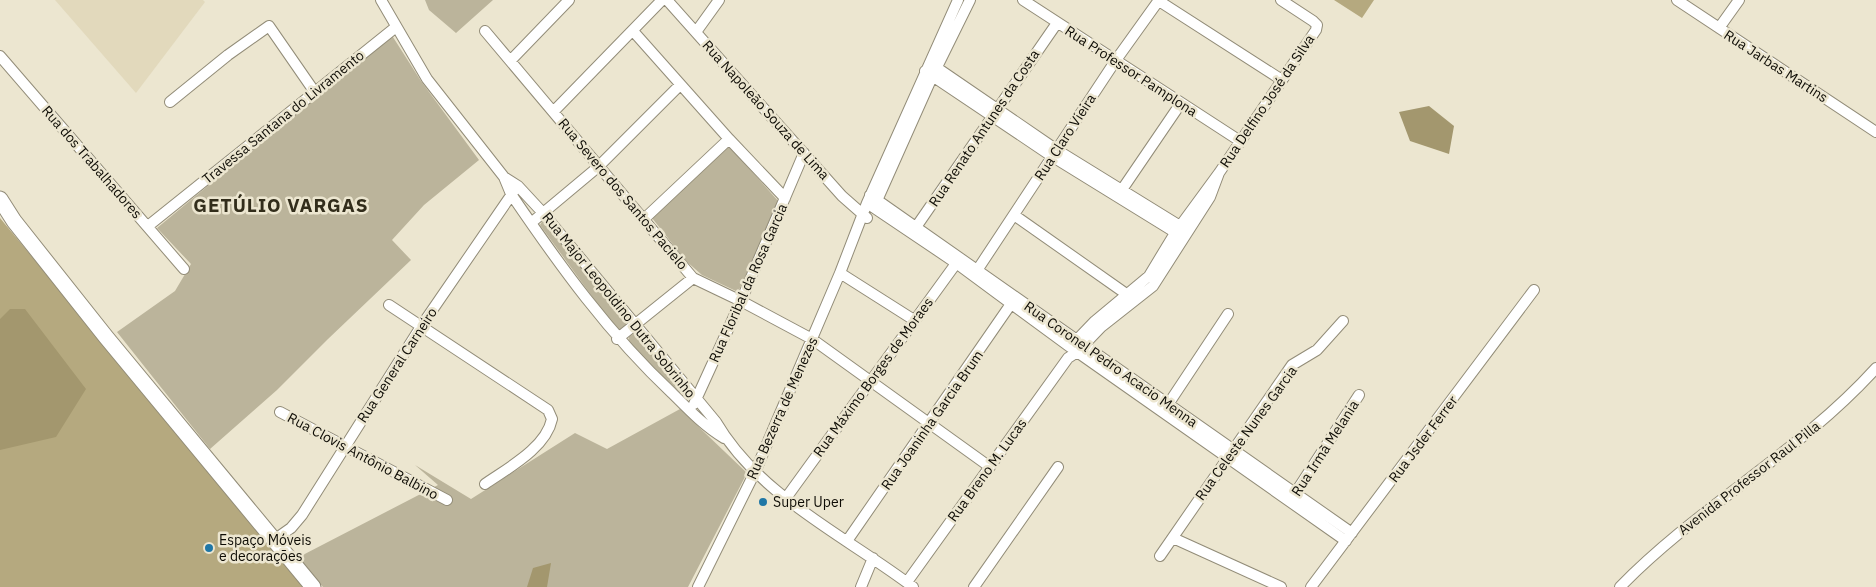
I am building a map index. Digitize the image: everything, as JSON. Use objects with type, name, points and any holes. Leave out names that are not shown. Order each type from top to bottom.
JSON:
[{"type":"highway","points":[[0,199],[14,221]]},
{"type":"highway","points":[[0,206],[313,587]]},
{"type":"street","name":"Rua Major Leopoldino Dutra Sobrinho","points":[[381,0],[427,79],[515,190],[543,213],[716,422],[726,440],[755,472],[786,498],[910,585]]},
{"type":"street","points":[[512,60],[570,0]]},
{"type":"street","points":[[554,111],[662,0]]},
{"type":"street","name":"Rua Napoleão Souza de Lima","points":[[667,0],[863,219]]},
{"type":"street","points":[[696,32],[719,0]]},
{"type":"street","name":"Rua Professor Pamplona","points":[[1022,0],[1034,3],[1057,23],[1240,141]]},
{"type":"street","name":"Rua Delfino José da Silva","points":[[1076,347],[1098,324],[1131,297],[1149,276],[1182,232],[1240,141],[1316,30],[1317,25],[1313,21],[1281,0]]},
{"type":"street","name":"Rua Jarbas Martins","points":[[1677,0],[1876,132]]},
{"type":"street","points":[[1719,28],[1739,0]]},
{"type":"street","points":[[1159,1],[1282,80]]},
{"type":"street","name":"Rua Claro Vieira","points":[[976,273],[1116,60],[1159,1]]},
{"type":"street","name":"Rua Bezerra de Menezes","points":[[698,587],[755,472],[863,219],[931,69],[963,4]]},
{"type":"street","name":"Rua Renato Antunes da Costa","points":[[914,230],[1057,23]]},
{"type":"street","points":[[170,102],[228,55],[270,26],[314,90]]},
{"type":"street","name":"Travessa Santana do Livramento","points":[[148,226],[314,90],[396,27]]},
{"type":"street","name":"Rua Severo dos Santos Pacielo","points":[[485,31],[512,60],[598,167],[693,278],[742,301],[812,339],[990,467]]},
{"type":"street","points":[[633,31],[729,139],[785,198]]},
{"type":"street","name":"Rua dos Trabalhadores","points":[[0,56],[184,269]]},
{"type":"street","points":[[931,69],[1055,153],[1182,232]]},
{"type":"street","points":[[531,223],[598,167],[680,85]]},
{"type":"street","points":[[1120,193],[1181,103]]},
{"type":"street","points":[[644,219],[729,139]]},
{"type":"street","name":"Rua Floribal da Rosa Garcia","points":[[690,411],[697,400],[742,301],[804,153]]},
{"type":"street","name":"Rua Major Leopoldino Dutra Sobrinho","points":[[515,190],[531,223],[617,339],[709,429],[726,440]]},
{"type":"street","name":"Rua General Carneiro","points":[[274,540],[291,528],[302,515],[422,325],[515,190]]},
{"type":"street","name":"Rua Coronel Pedro Acacio Menna","points":[[872,201],[958,260],[1076,347],[1263,475],[1349,537]]},
{"type":"street","points":[[1014,215],[1131,297]]},
{"type":"street","name":"Rua Máximo Borges de Moraes","points":[[786,498],[958,260]]},
{"type":"street","points":[[840,273],[914,320]]},
{"type":"street","points":[[617,339],[693,278]]},
{"type":"street","name":"Rua Jsder Ferrer","points":[[1312,587],[1534,290]]},
{"type":"street","name":"Rua Joaninha Garcia Brum","points":[[847,541],[1013,302]]},
{"type":"street","points":[[389,305],[548,410],[552,419],[548,433],[524,456],[485,484]]},
{"type":"street","points":[[1165,408],[1228,314]]},
{"type":"street","name":"Rua Celeste Nunes Garcia","points":[[1160,556],[1292,366],[1317,350],[1343,321]]},
{"type":"street","name":"Rua Breno M. Lucas","points":[[910,585],[990,467],[1076,347]]},
{"type":"street","name":"Avenida Professor Raul Pilla","points":[[1620,587],[1718,501],[1784,454],[1851,396],[1876,368]]},
{"type":"street","name":"Rua Irmã Melania","points":[[1293,497],[1359,395]]},
{"type":"street","name":"Rua Clovis Antônio Balbino","points":[[280,412],[345,448],[447,500]]},
{"type":"street","points":[[974,587],[1058,468]]},
{"type":"street","points":[[1173,538],[1280,587]]},
{"type":"street","points":[[861,587],[873,558]]},
{"type":"shaded area","points":[[55,0],[203,0],[205,2],[136,93]]},
{"type":"shaded area","points":[[425,0],[493,0],[456,33],[429,10]]},
{"type":"shaded area","points":[[1334,0],[1374,0],[1362,18]]},
{"type":"shaded area","points":[[391,34],[421,81],[479,160],[424,205],[392,240],[411,260],[277,390],[210,449],[117,332],[175,291],[191,264],[157,228]]},
{"type":"shaded area","points":[[1429,106],[1454,126],[1449,154],[1410,141],[1399,112]]},
{"type":"shaded area","points":[[728,144],[779,202],[738,292],[702,275],[686,261],[652,218]]},
{"type":"shaded area","points":[[0,218],[305,587],[0,587]]},
{"type":"shaded area","points":[[543,220],[626,319],[626,327],[619,330],[615,328],[540,225]]},
{"type":"shaded area","points":[[10,309],[25,309],[86,389],[56,437],[0,450],[0,319]]},
{"type":"shaded area","points":[[633,334],[638,336],[690,399],[630,347],[629,337]]},
{"type":"shaded area","points":[[680,409],[747,473],[688,587],[323,587],[297,558],[438,485],[415,465],[471,499],[575,433],[607,449]]},
{"type":"shaded area","points":[[551,563],[547,587],[527,587],[533,568]]},
{"type":"place","name":"Super Uper","points":[[763,502]]},
{"type":"place","name":"Espaço Móveis e decorações","points":[[209,548]]},
{"type":"district","name":"GETÚLIO VARGAS","points":[[281,205]]}]
